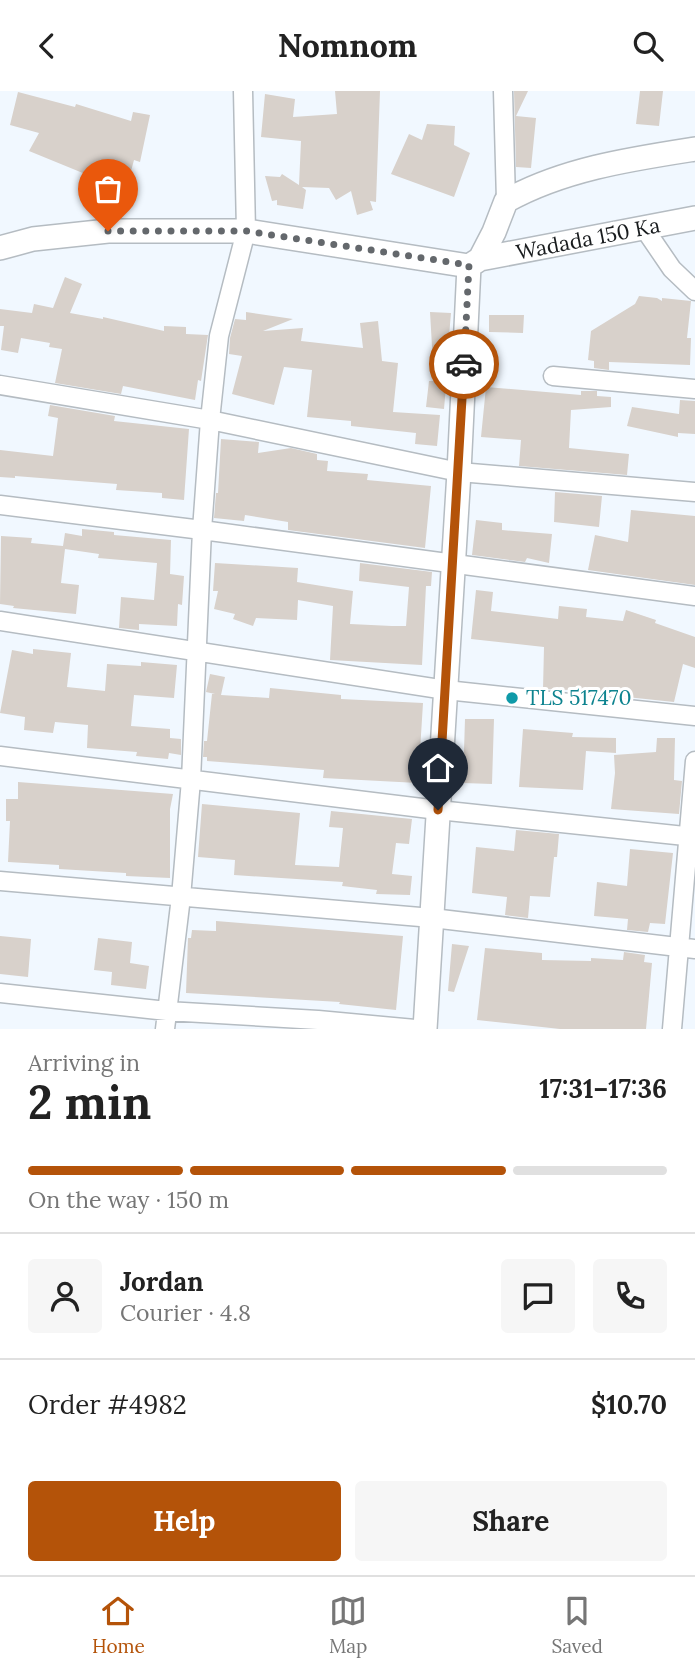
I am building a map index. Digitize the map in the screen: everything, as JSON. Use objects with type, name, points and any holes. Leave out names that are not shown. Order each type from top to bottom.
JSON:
[{"type":"street","points":[[165,1029],[181,897],[191,780],[202,530],[210,420],[219,336],[246,231],[243,91]]},
{"type":"street","points":[[503,91],[506,201],[531,187],[574,174],[650,156],[695,149]]},
{"type":"street","name":"Wadada 150 Ka","points":[[474,262],[506,201]]},
{"type":"street","name":"Wadada 150 Ka","points":[[0,248],[33,239],[108,231],[246,231],[474,262],[695,218]]},
{"type":"street","points":[[644,228],[672,269],[695,291]]},
{"type":"street","points":[[425,1029],[474,262]]},
{"type":"street","points":[[552,376],[695,389]]},
{"type":"street","points":[[0,385],[210,420],[459,471],[695,492]]},
{"type":"street","points":[[0,505],[695,596]]},
{"type":"street","points":[[0,621],[446,690],[695,716]]},
{"type":"street","points":[[0,756],[438,810],[691,837]]},
{"type":"street","points":[[672,1029],[687,948],[695,761]]},
{"type":"street","points":[[0,881],[432,918],[687,948]]},
{"type":"street","points":[[0,993],[167,1011],[415,1029]]},
{"type":"building","points":[[335,91],[380,91],[376,202],[370,201],[373,210],[357,215],[351,191],[336,200],[329,188],[302,187],[306,190],[303,209],[277,205],[277,200],[272,201],[265,176],[280,177],[282,174],[299,185],[301,141],[261,137],[265,94],[295,99],[293,117],[337,114]]},
{"type":"building","points":[[514,91],[528,91],[516,116],[536,118],[531,168],[516,167]]},
{"type":"building","points":[[640,91],[663,91],[659,126],[636,124]]},
{"type":"building","points":[[18,92],[75,107],[76,104],[131,121],[133,112],[150,115],[140,162],[134,160],[127,186],[95,178],[29,151],[39,133],[10,125]]},
{"type":"building","points":[[427,124],[455,126],[454,145],[470,153],[454,197],[391,174],[409,134],[422,140]]},
{"type":"building","points":[[65,277],[82,284],[70,313],[103,317],[164,331],[164,326],[186,327],[186,334],[208,335],[201,381],[198,380],[195,400],[123,386],[121,394],[55,383],[62,349],[49,347],[50,343],[21,338],[18,353],[1,350],[4,326],[0,326],[0,309],[32,313],[34,304],[53,308]]},
{"type":"building","points":[[639,296],[662,301],[662,298],[691,301],[687,338],[691,338],[690,365],[609,362],[609,370],[594,368],[594,361],[588,360],[591,331],[635,304]]},
{"type":"building","points":[[246,312],[293,319],[263,331],[303,328],[301,341],[363,348],[360,323],[378,321],[382,361],[398,363],[393,412],[440,415],[437,446],[415,444],[416,433],[351,426],[351,421],[307,417],[312,370],[284,367],[274,405],[232,394],[242,356],[229,354],[230,338],[235,319],[246,320]]},
{"type":"building","points":[[430,312],[451,313],[448,348],[450,363],[444,409],[426,407],[429,381],[434,381]]},
{"type":"building","points":[[489,315],[524,315],[523,333],[489,332]]},
{"type":"building","points":[[486,387],[581,395],[581,391],[597,391],[597,396],[611,397],[611,407],[571,410],[569,448],[629,454],[627,475],[519,466],[521,440],[481,437]]},
{"type":"building","points":[[680,400],[695,401],[695,434],[678,433],[678,437],[627,426],[632,407],[679,414]]},
{"type":"building","points":[[50,405],[115,416],[114,421],[189,429],[184,500],[162,498],[162,493],[116,490],[117,484],[0,477],[0,450],[53,456],[58,418],[48,416]]},
{"type":"building","points":[[221,439],[259,442],[258,453],[291,448],[317,454],[317,460],[328,461],[327,471],[368,474],[367,480],[431,486],[425,548],[288,530],[288,522],[245,515],[244,521],[214,518]]},
{"type":"building","points":[[555,492],[602,496],[599,527],[554,522]]},
{"type":"building","points":[[631,510],[695,516],[695,585],[588,570],[595,535],[628,542]]},
{"type":"building","points":[[476,520],[502,523],[502,530],[552,534],[549,563],[527,558],[525,562],[472,555]]},
{"type":"building","points":[[82,529],[171,540],[170,574],[184,576],[177,626],[139,624],[139,630],[119,628],[121,597],[154,600],[157,563],[98,558],[99,554],[65,549],[61,583],[79,585],[76,614],[13,608],[14,606],[0,604],[1,536],[32,538],[31,543],[63,546],[65,533],[82,536]]},
{"type":"building","points":[[215,563],[298,568],[297,582],[353,591],[350,624],[392,626],[406,626],[409,587],[359,581],[360,563],[432,572],[431,586],[426,586],[422,665],[330,660],[333,606],[298,600],[297,620],[256,618],[253,626],[233,619],[235,614],[214,609],[218,591],[213,591]]},
{"type":"building","points":[[476,590],[493,592],[491,611],[558,619],[559,606],[587,609],[586,617],[623,621],[626,610],[656,620],[655,623],[695,637],[695,668],[683,664],[674,702],[598,694],[598,691],[543,689],[544,647],[471,639]]},
{"type":"building","points":[[33,649],[71,653],[67,687],[105,691],[107,664],[141,666],[141,662],[177,665],[174,698],[134,695],[131,726],[170,729],[170,738],[181,739],[181,755],[169,753],[168,759],[136,756],[137,752],[87,748],[88,725],[55,722],[53,733],[24,730],[25,717],[0,713],[12,650],[33,654]]},
{"type":"building","points":[[210,674],[225,677],[221,695],[269,698],[270,688],[341,695],[341,699],[423,703],[418,783],[323,778],[324,770],[207,761],[207,757],[203,757],[204,741],[207,741],[212,694],[215,694],[206,692]]},
{"type":"building","points":[[465,719],[494,719],[492,784],[463,783]]},
{"type":"building","points":[[523,729],[573,733],[572,737],[616,738],[616,753],[586,751],[583,790],[519,787]]},
{"type":"building","points":[[657,738],[675,738],[674,780],[682,781],[679,814],[611,809],[614,755],[656,752]]},
{"type":"building","points":[[18,782],[173,794],[170,809],[170,878],[126,876],[126,873],[59,869],[59,865],[8,862],[10,821],[6,821],[6,799],[18,799]]},
{"type":"building","points":[[202,804],[300,813],[295,865],[339,867],[343,828],[329,827],[331,811],[412,819],[409,844],[396,843],[392,874],[412,876],[410,895],[376,894],[377,890],[342,886],[343,882],[234,875],[235,860],[198,857]]},
{"type":"building","points":[[516,830],[559,834],[550,897],[530,896],[528,918],[505,915],[507,897],[472,893],[476,847],[514,851]]},
{"type":"building","points":[[630,849],[673,853],[665,924],[650,923],[648,932],[627,930],[628,919],[594,916],[597,882],[627,886]]},
{"type":"building","points":[[216,921],[403,936],[396,1010],[339,1004],[340,1002],[186,993],[188,938],[191,938],[192,930],[216,931]]},
{"type":"building","points":[[0,936],[31,939],[28,977],[0,974]]},
{"type":"building","points":[[98,938],[132,942],[130,963],[149,966],[146,989],[111,985],[112,972],[94,970]]},
{"type":"building","points":[[452,944],[469,946],[454,992],[448,991]]},
{"type":"building","points":[[485,948],[542,953],[542,960],[623,960],[624,952],[645,955],[644,962],[652,963],[646,1029],[560,1029],[477,1020]]},
{"type":"way so far","points":[[108,231],[246,231],[469,265],[464,364]]},
{"type":"place","name":"TLS 517470","points":[[512,698]]},
{"type":"route","points":[[438,810],[464,364]]}]
